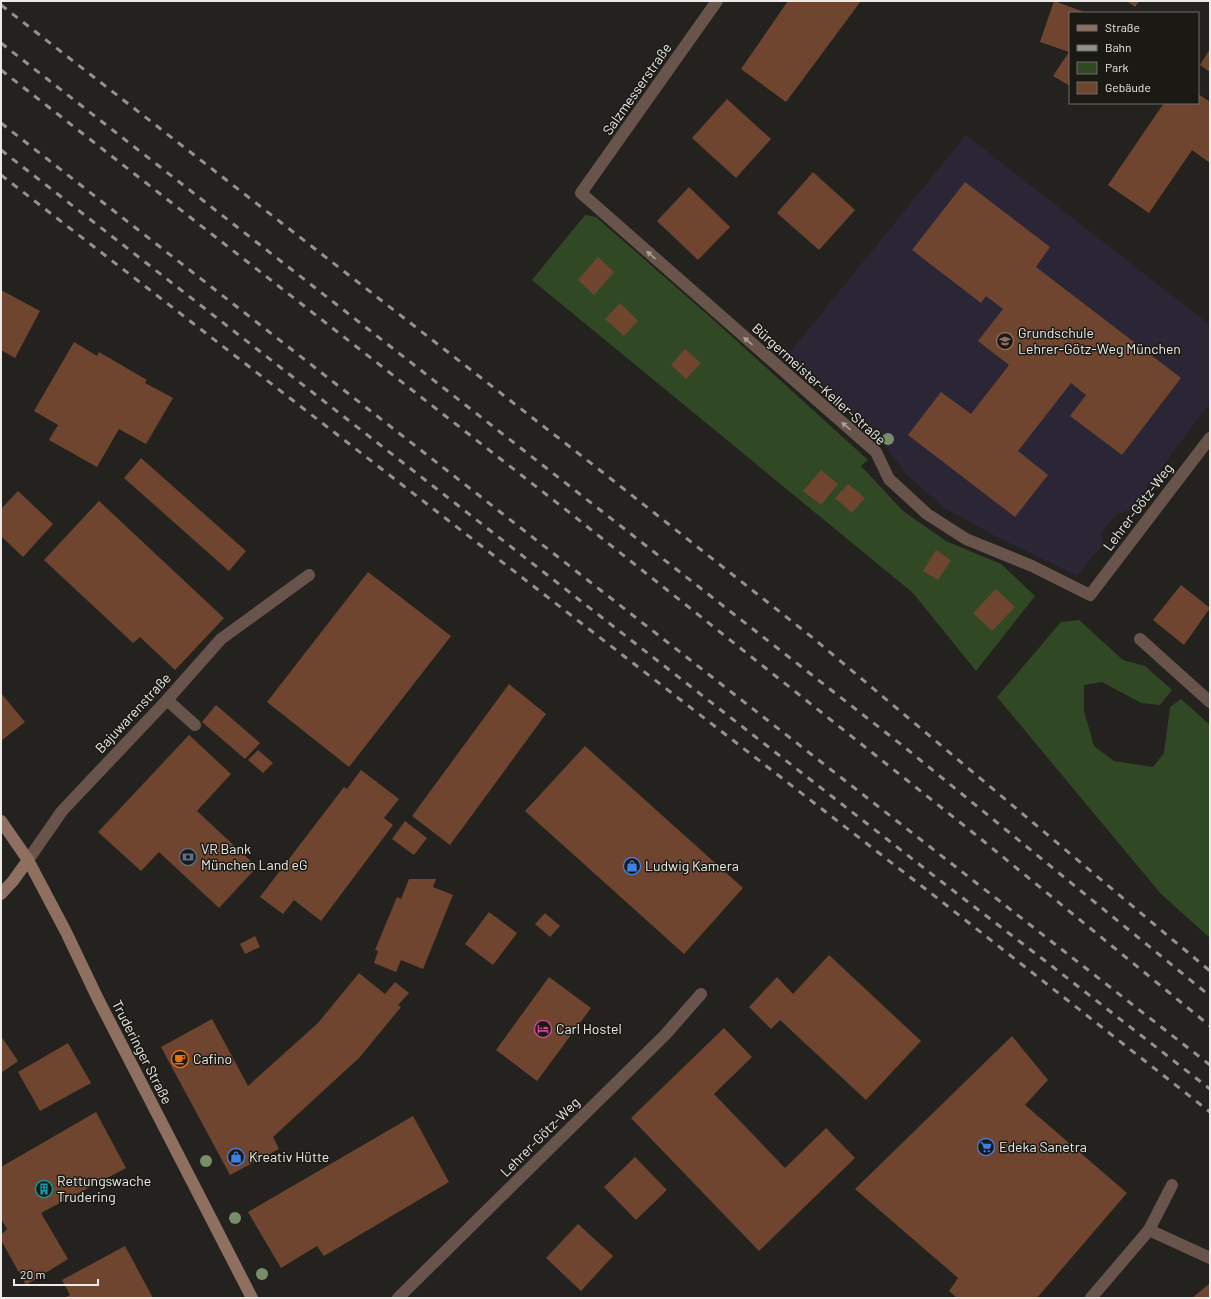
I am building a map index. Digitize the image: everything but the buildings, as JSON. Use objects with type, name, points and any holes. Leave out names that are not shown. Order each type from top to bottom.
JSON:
[{"type":"street","name":"Salzmesserstraße","points":[[581,193],[717,1]]},
{"type":"street","name":"Bürgermeister-Keller-Straße","points":[[581,193],[876,452],[889,479],[927,514],[966,539],[1032,566],[1090,595]]},
{"type":"street","name":"Lehrer-Götz-Weg","points":[[1090,595],[1210,438]]},
{"type":"street","name":"Bajuwarenstraße","points":[[1,894],[13,881],[62,811],[167,700],[220,638],[309,575]]},
{"type":"street","points":[[1140,639],[1210,702]]},
{"type":"street","points":[[167,700],[195,725]]},
{"type":"street","name":"Truderinger Straße","points":[[1,821],[28,860],[66,932],[98,999],[252,1298]]},
{"type":"street","name":"Lehrer-Götz-Weg","points":[[398,1298],[665,1035],[701,994]]},
{"type":"street","points":[[1091,1298],[1149,1230],[1172,1186]]},
{"type":"street","points":[[1149,1230],[1210,1258]]},
{"type":"shaded area","name":"Grundschule Lehrer-Götz-Weg München","points":[[966,135],[1210,325],[1210,403],[1130,510],[1117,514],[1102,532],[1103,544],[1077,576],[995,536],[943,507],[905,473],[881,440],[786,357]]},
{"type":"green space","points":[[585,215],[596,217],[717,323],[868,460],[861,466],[903,511],[946,541],[1001,564],[1035,596],[976,671],[913,593],[532,280]]},
{"type":"green space","points":[[1079,620],[1123,660],[1145,666],[1172,690],[1160,705],[1141,703],[1102,682],[1084,685],[1084,711],[1094,746],[1114,761],[1153,767],[1164,753],[1170,707],[1181,699],[1210,725],[1210,938],[1161,894],[997,697],[1061,622]]},
{"type":"railway","points":[[1,5],[601,471],[813,638],[1210,971]]},
{"type":"railway","points":[[1,43],[903,746],[1210,996]]},
{"type":"railway","points":[[1,70],[570,513],[976,835],[1210,1026]]},
{"type":"railway","points":[[1,123],[1210,1065]]},
{"type":"railway","points":[[1,150],[1210,1089]]},
{"type":"railway","points":[[1,175],[932,894],[1210,1112]]},
{"type":"place","name":"Grundschule Lehrer-Götz-Weg München","points":[[1005,341]]},
{"type":"place","name":"VR Bank München Land eG","points":[[188,857]]},
{"type":"place","name":"Ludwig Kamera","points":[[632,866]]},
{"type":"place","name":"Carl Hostel","points":[[543,1029]]},
{"type":"place","name":"Cafino","points":[[180,1059]]},
{"type":"place","name":"Edeka Sanetra","points":[[986,1147]]},
{"type":"place","name":"Kreativ Hütte","points":[[236,1157]]},
{"type":"place","name":"Rettungswache Trudering","points":[[44,1189]]}]
